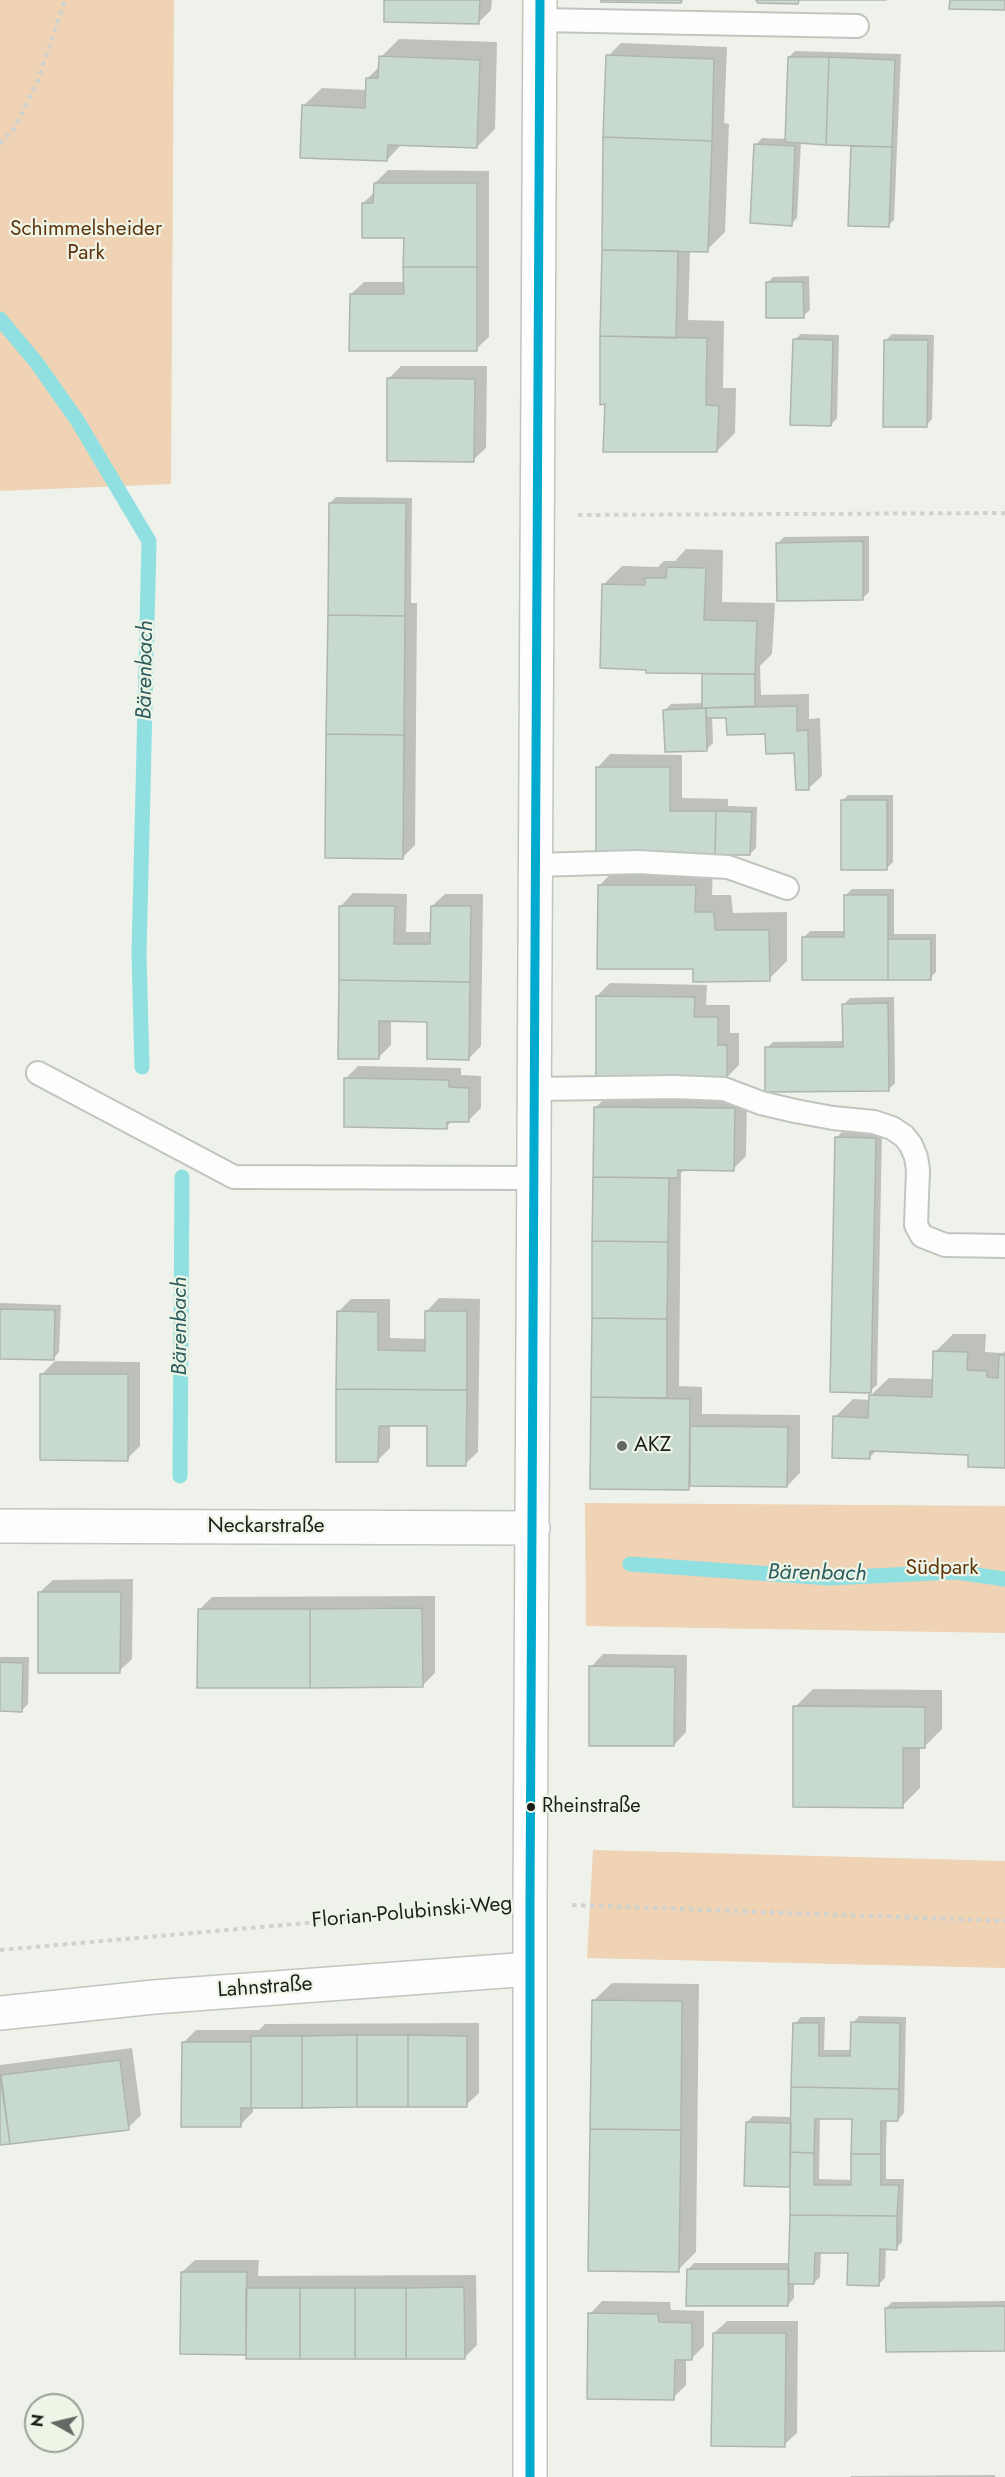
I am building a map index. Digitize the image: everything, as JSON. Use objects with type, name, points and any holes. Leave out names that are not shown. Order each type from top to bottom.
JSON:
[{"type":"street","points":[[530,2477],[530,1903],[540,10]]},
{"type":"street","name":"Neckarstraße","points":[[0,1527],[532,1528]]},
{"type":"street","name":"Lahnstraße","points":[[0,2013],[154,1997],[530,1969]]},
{"type":"lane","points":[[540,10],[857,26]]},
{"type":"lane","points":[[535,865],[637,862],[728,867],[787,888]]},
{"type":"lane","points":[[38,1073],[234,1177],[534,1178]]},
{"type":"lane","points":[[535,1089],[724,1089],[773,1106],[833,1118],[874,1122],[892,1128],[904,1136],[916,1156],[918,1170],[916,1225],[922,1236],[945,1245],[1005,1246]]},
{"type":"path","points":[[0,144],[14,129],[38,80],[65,0]]},
{"type":"path","points":[[538,515],[1005,513]]},
{"type":"path","name":"Florian-Polubinski-Weg","points":[[0,1950],[530,1903],[1005,1921]]},
{"type":"green space","name":"Schimmelsheider Park","points":[[0,0],[174,0],[171,484],[0,491]]},
{"type":"green space","name":"Südpark","points":[[585,1503],[1005,1506],[1005,1633],[586,1626]]},
{"type":"green space","points":[[593,1850],[1005,1861],[1005,1968],[587,1958]]},
{"type":"building","points":[[384,0],[480,0],[479,24],[384,22]]},
{"type":"building","points":[[601,0],[682,0],[681,3],[601,2]]},
{"type":"building","points":[[756,0],[799,0],[798,4],[758,3]]},
{"type":"building","points":[[950,0],[1005,0],[1005,10],[949,9]]},
{"type":"building","points":[[606,55],[714,59],[712,141],[603,137]]},
{"type":"building","points":[[379,56],[480,60],[477,148],[388,145],[387,161],[300,158],[302,105],[365,108],[366,78],[378,78]]},
{"type":"building","points":[[788,57],[829,57],[826,145],[785,142]]},
{"type":"building","points":[[829,57],[895,60],[892,147],[826,145]]},
{"type":"building","points":[[603,137],[712,141],[708,252],[602,250]]},
{"type":"building","points":[[754,144],[795,146],[792,226],[750,223]]},
{"type":"building","points":[[851,146],[892,147],[889,227],[848,226]]},
{"type":"building","points":[[374,183],[477,183],[477,267],[403,267],[404,238],[362,238],[362,203],[373,203]]},
{"type":"building","points":[[602,250],[678,251],[676,338],[600,336]]},
{"type":"building","points":[[403,267],[477,267],[477,351],[349,351],[350,294],[404,294]]},
{"type":"building","points":[[766,282],[803,282],[804,318],[766,318]]},
{"type":"building","points":[[600,336],[707,338],[706,405],[719,406],[717,452],[603,452],[605,404],[600,405]]},
{"type":"building","points":[[793,339],[833,340],[831,426],[790,425]]},
{"type":"building","points":[[884,340],[928,340],[927,427],[883,427]]},
{"type":"building","points":[[387,378],[475,379],[474,462],[387,461]]},
{"type":"building","points":[[329,503],[406,503],[405,616],[328,615]]},
{"type":"building","points":[[863,541],[863,600],[777,601],[776,543]]},
{"type":"building","points":[[667,567],[706,568],[704,620],[757,621],[755,674],[646,673],[646,670],[600,668],[602,584],[645,585],[645,578],[666,578]]},
{"type":"building","points":[[328,615],[405,616],[404,735],[326,734]]},
{"type":"building","points":[[702,674],[755,674],[755,706],[702,708]]},
{"type":"building","points":[[797,706],[797,731],[808,730],[809,790],[796,790],[794,753],[766,754],[765,734],[727,735],[726,718],[706,718],[706,708]]},
{"type":"building","points":[[706,708],[707,751],[665,752],[663,710]]},
{"type":"building","points":[[326,734],[404,735],[403,859],[325,858]]},
{"type":"building","points":[[596,767],[670,767],[670,811],[716,811],[715,855],[596,855]]},
{"type":"building","points":[[841,800],[887,800],[887,870],[841,870]]},
{"type":"building","points":[[716,811],[752,812],[750,855],[715,855]]},
{"type":"building","points":[[598,885],[696,885],[695,912],[714,912],[715,930],[769,930],[770,981],[693,982],[693,969],[597,969]]},
{"type":"building","points":[[844,895],[888,895],[888,980],[802,980],[802,937],[844,937]]},
{"type":"building","points":[[339,906],[395,906],[394,944],[430,944],[431,906],[471,906],[470,982],[339,980]]},
{"type":"building","points":[[888,939],[931,939],[931,980],[888,980]]},
{"type":"building","points":[[339,980],[470,982],[469,1060],[427,1059],[427,1022],[379,1021],[379,1059],[338,1059]]},
{"type":"building","points":[[596,996],[695,997],[694,1017],[718,1017],[718,1045],[727,1045],[727,1080],[596,1079]]},
{"type":"building","points":[[888,1003],[889,1091],[765,1092],[765,1047],[843,1047],[842,1004]]},
{"type":"building","points":[[344,1078],[449,1080],[449,1087],[469,1088],[469,1122],[447,1122],[447,1129],[344,1127]]},
{"type":"building","points":[[594,1107],[735,1108],[734,1171],[678,1170],[678,1178],[593,1177]]},
{"type":"building","points":[[835,1137],[876,1138],[871,1393],[830,1392]]},
{"type":"building","points":[[593,1177],[669,1178],[668,1242],[592,1241]]},
{"type":"building","points":[[592,1241],[668,1242],[667,1319],[592,1318]]},
{"type":"building","points":[[0,1309],[55,1310],[54,1360],[0,1359]]},
{"type":"building","points":[[337,1311],[378,1312],[378,1350],[425,1351],[425,1311],[467,1311],[467,1390],[336,1389]]},
{"type":"building","points":[[592,1318],[667,1319],[667,1398],[591,1397]]},
{"type":"building","points":[[933,1351],[968,1352],[967,1370],[987,1371],[987,1377],[998,1378],[999,1355],[1005,1355],[1005,1468],[968,1467],[968,1455],[870,1451],[870,1459],[832,1458],[833,1416],[868,1418],[869,1395],[932,1397]]},
{"type":"building","points":[[40,1374],[128,1374],[128,1461],[40,1460]]},
{"type":"building","points":[[336,1389],[467,1390],[466,1466],[427,1466],[427,1426],[379,1426],[378,1462],[336,1462]]},
{"type":"building","points":[[591,1397],[690,1399],[689,1490],[590,1489]]},
{"type":"building","points":[[690,1426],[788,1427],[787,1487],[690,1486]]},
{"type":"building","points":[[38,1592],[121,1592],[120,1673],[38,1673]]},
{"type":"building","points":[[422,1608],[423,1687],[310,1688],[310,1609]]},
{"type":"building","points":[[198,1609],[310,1609],[310,1688],[197,1688]]},
{"type":"building","points":[[0,1662],[23,1663],[22,1712],[0,1711]]},
{"type":"building","points":[[589,1666],[675,1667],[674,1746],[589,1746]]},
{"type":"building","points":[[793,1706],[925,1707],[925,1748],[903,1748],[903,1808],[793,1807]]},
{"type":"building","points":[[592,2000],[682,2001],[681,2130],[590,2129]]},
{"type":"building","points":[[851,2022],[900,2023],[899,2089],[791,2087],[793,2023],[819,2023],[819,2056],[850,2056]]},
{"type":"building","points":[[357,2035],[408,2035],[408,2107],[357,2107]]},
{"type":"building","points":[[357,2035],[357,2107],[302,2108],[302,2036]]},
{"type":"building","points":[[408,2035],[467,2036],[467,2107],[408,2107]]},
{"type":"building","points":[[251,2036],[302,2036],[302,2108],[251,2108]]},
{"type":"building","points":[[182,2042],[251,2042],[251,2108],[241,2108],[241,2127],[181,2127]]},
{"type":"building","points":[[120,2060],[129,2130],[10,2144],[1,2075]]},
{"type":"building","points":[[0,2075],[10,2144],[0,2145]]},
{"type":"building","points":[[791,2087],[899,2089],[898,2121],[881,2121],[881,2154],[851,2154],[852,2119],[815,2119],[814,2153],[790,2152]]},
{"type":"building","points":[[746,2122],[791,2123],[790,2187],[744,2186]]},
{"type":"building","points":[[590,2129],[681,2130],[679,2272],[588,2271]]},
{"type":"building","points":[[790,2152],[814,2153],[814,2185],[851,2185],[851,2154],[881,2154],[881,2185],[899,2185],[897,2216],[790,2215]]},
{"type":"building","points":[[790,2215],[897,2216],[897,2250],[880,2249],[879,2286],[847,2285],[848,2253],[815,2253],[814,2284],[788,2284]]},
{"type":"building","points":[[687,2269],[789,2269],[788,2306],[686,2306]]},
{"type":"building","points":[[181,2272],[247,2272],[246,2355],[180,2354]]},
{"type":"building","points":[[464,2287],[465,2359],[406,2359],[406,2288]]},
{"type":"building","points":[[246,2288],[300,2288],[300,2359],[246,2359]]},
{"type":"building","points":[[300,2288],[355,2288],[355,2359],[300,2359]]},
{"type":"building","points":[[355,2288],[406,2288],[406,2359],[355,2359]]},
{"type":"building","points":[[1005,2306],[1005,2351],[886,2352],[885,2308]]},
{"type":"building","points":[[588,2313],[658,2314],[659,2322],[692,2323],[692,2360],[675,2360],[674,2400],[587,2399]]},
{"type":"building","points":[[713,2333],[786,2333],[785,2447],[711,2446]]},
{"type":"waterway","name":"Bärenbach","points":[[0,319],[36,362],[77,420],[149,541],[139,954],[142,1067]]},
{"type":"waterway","name":"Bärenbach","points":[[180,1476],[182,1177]]},
{"type":"waterway","name":"Bärenbach","points":[[630,1564],[829,1578],[956,1572],[1005,1579]]},
{"type":"transit line","points":[[530,2477],[530,1903],[540,0]]},
{"type":"place","name":"AKZ","points":[[622,1446]]},
{"type":"place","name":"Rheinstraße","points":[[531,1807]]}]
